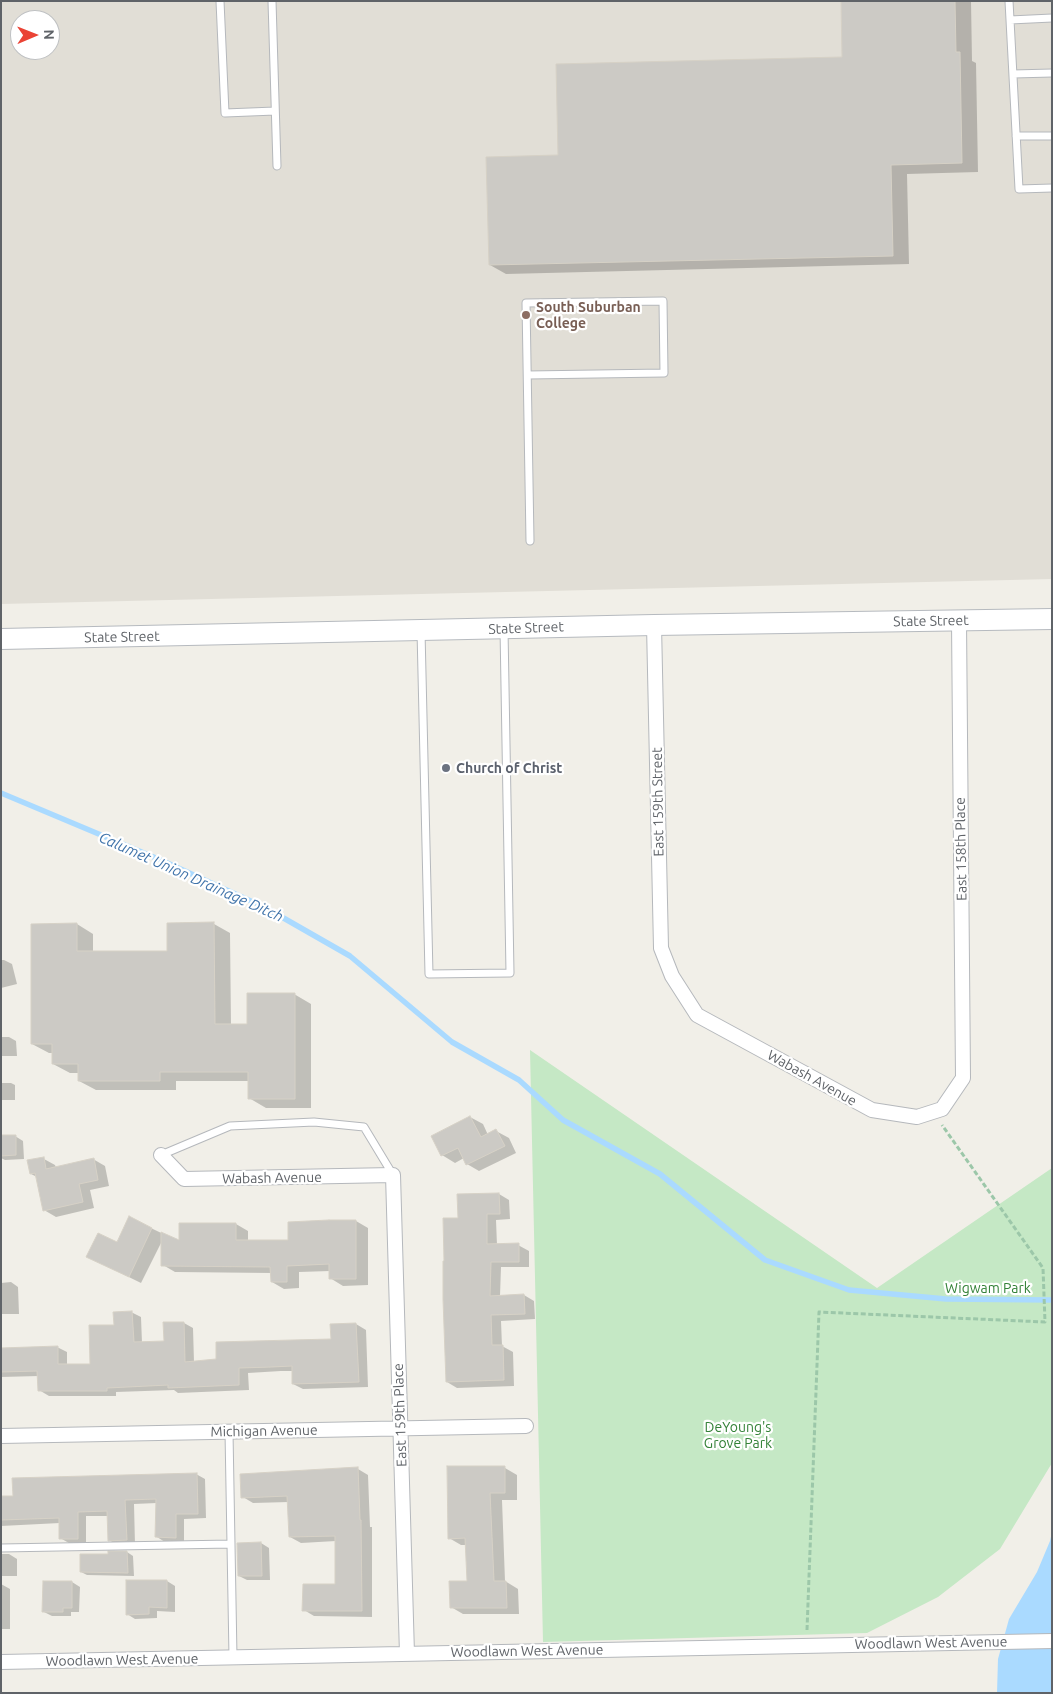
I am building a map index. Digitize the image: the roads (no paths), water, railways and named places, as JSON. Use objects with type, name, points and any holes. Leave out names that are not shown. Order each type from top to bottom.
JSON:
[{"type":"main road","name":"State Street","points":[[1,640],[654,625],[1052,619]]},
{"type":"street","name":"East 158th Place","points":[[933,1112],[942,1109],[963,1078],[959,621]]},
{"type":"street","name":"East 159th Street","points":[[654,625],[661,948],[672,976]]},
{"type":"street","name":"Wabash Avenue","points":[[672,976],[696,1015],[872,1110],[917,1117],[933,1112]]},
{"type":"street","name":"Wabash Avenue","points":[[161,1155],[184,1180],[394,1175]]},
{"type":"street","name":"East 159th Place","points":[[394,1175],[407,1654]]},
{"type":"street","name":"Michigan Avenue","points":[[1,1436],[526,1426]]},
{"type":"street","name":"Woodlawn West Avenue","points":[[1,1662],[1052,1641]]},
{"type":"lane","points":[[220,1],[225,113],[275,111]]},
{"type":"lane","points":[[272,1],[277,166]]},
{"type":"lane","points":[[1009,1],[1019,189],[1052,188]]},
{"type":"lane","points":[[1010,20],[1052,18]]},
{"type":"lane","points":[[1013,74],[1052,73]]},
{"type":"lane","points":[[1016,136],[1052,136]]},
{"type":"lane","points":[[528,375],[664,373],[663,301],[526,303],[530,541]]},
{"type":"lane","points":[[421,631],[429,974],[510,973],[504,628]]},
{"type":"lane","points":[[161,1155],[230,1126],[314,1122],[364,1127],[394,1175]]},
{"type":"lane","points":[[228,1432],[233,1657]]},
{"type":"lane","points":[[1,1548],[231,1544]]},
{"type":"water","points":[[1052,1532],[1052,1693],[997,1693],[998,1659],[1009,1619],[1037,1572]]},
{"type":"waterway","name":"Calumet Union Drainage Ditch","points":[[1,793],[163,861],[266,908],[350,956],[452,1042],[519,1080],[563,1120],[660,1174],[765,1260],[849,1290],[946,1299],[1052,1300]]},
{"type":"place","name":"South Suburban College","points":[[526,315]]},
{"type":"place","name":"Church of Christ","points":[[446,768]]},
{"type":"park label","name":"Wigwam Park","points":[[988,1288]]},
{"type":"park label","name":"DeYoung's Grove Park","points":[[738,1435]]}]
